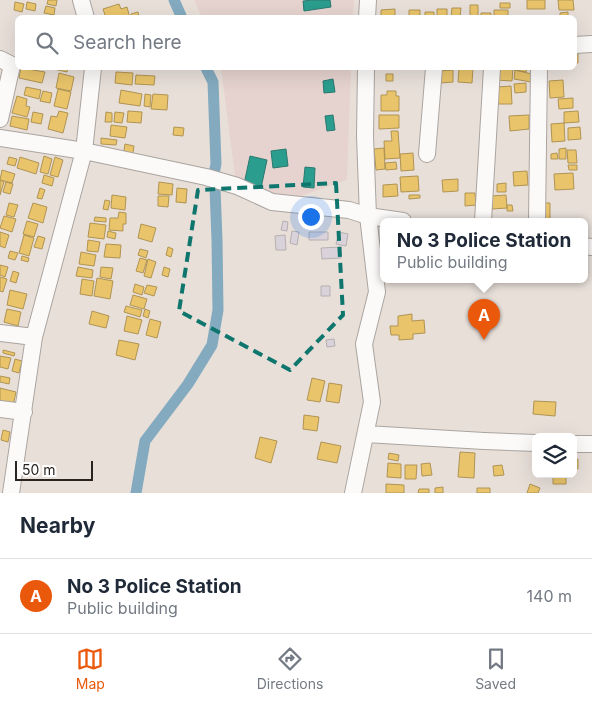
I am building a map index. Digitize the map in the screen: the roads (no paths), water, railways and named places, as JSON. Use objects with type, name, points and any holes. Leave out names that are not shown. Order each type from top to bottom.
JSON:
[{"type":"street","points":[[81,0],[85,15]]},
{"type":"street","points":[[367,15],[368,0]]},
{"type":"street","points":[[577,45],[592,44]]},
{"type":"street","points":[[0,59],[12,65],[0,119]]},
{"type":"street","points":[[11,493],[34,337],[84,151],[93,70]]},
{"type":"street","points":[[353,493],[372,402],[364,344],[377,292],[368,216],[365,136],[366,70]]},
{"type":"street","points":[[427,154],[434,70]]},
{"type":"street","points":[[483,218],[492,70]]},
{"type":"street","points":[[537,218],[539,70]]},
{"type":"street","points":[[0,138],[84,151],[206,177],[237,186],[272,202],[349,210],[382,218]]},
{"type":"street","points":[[0,333],[34,337]]},
{"type":"street","points":[[0,409],[24,412]]},
{"type":"street","points":[[366,434],[532,443]]},
{"type":"street","points":[[577,444],[592,444]]},
{"type":"waterway","points":[[174,0],[181,15]]},
{"type":"waterway","points":[[207,70],[213,82],[216,164],[214,174]]},
{"type":"waterway","points":[[136,493],[145,441],[188,384],[212,345],[218,310],[215,188]]},
{"type":"place","name":"No 3 Police Station","points":[[484,340]]}]
